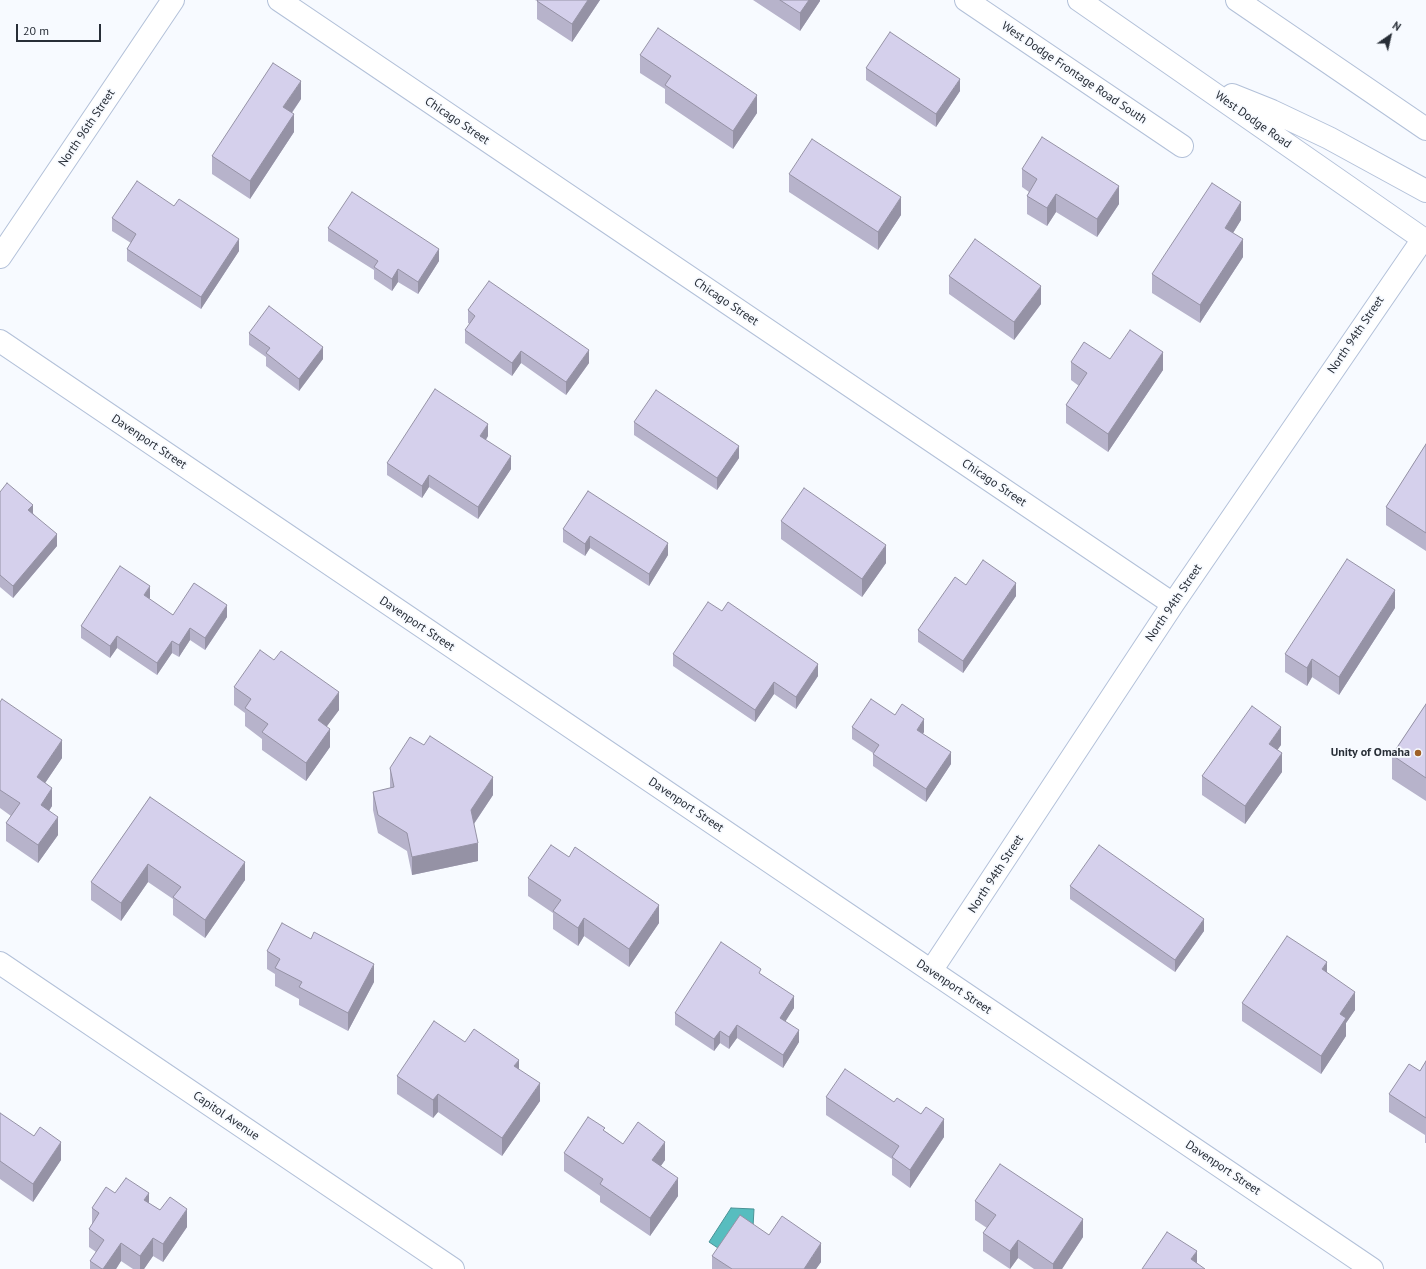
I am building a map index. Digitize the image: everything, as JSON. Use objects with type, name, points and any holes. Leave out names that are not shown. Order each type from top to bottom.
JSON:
[{"type":"main road","name":"North 96th Street","points":[[0,257],[173,0]]},
{"type":"main road","name":"Chicago Street","points":[[278,0],[1173,604]]},
{"type":"main road","name":"West Dodge Frontage Road South","points":[[966,0],[1182,146]]},
{"type":"main road","name":"West Dodge Road","points":[[1079,0],[1424,240]]},
{"type":"main road","points":[[1237,0],[1426,129]]},
{"type":"main road","points":[[1194,79],[1272,111],[1329,138],[1426,191]]},
{"type":"main road","name":"North 94th Street","points":[[931,971],[1173,604],[1424,240]]},
{"type":"main road","name":"Davenport Street","points":[[0,341],[1372,1269]]},
{"type":"main road","name":"Capitol Avenue","points":[[0,963],[452,1269]]},
{"type":"water","points":[[731,1208],[754,1209],[753,1227],[724,1252],[709,1242]]},
{"type":"building","points":[[588,0],[572,24],[537,1]]},
{"type":"building","points":[[780,0],[809,0],[800,13]]},
{"type":"building","points":[[658,28],[757,95],[733,131],[665,85],[671,76],[640,55]]},
{"type":"building","points":[[890,32],[960,79],[936,114],[866,68]]},
{"type":"building","points":[[273,63],[301,81],[283,107],[294,114],[250,181],[212,156]]},
{"type":"building","points":[[1042,137],[1119,186],[1097,219],[1056,194],[1047,208],[1027,196],[1037,179],[1022,169]]},
{"type":"building","points":[[812,139],[901,197],[878,232],[789,174]]},
{"type":"building","points":[[137,181],[174,206],[179,199],[239,239],[201,297],[127,249],[136,234],[112,218]]},
{"type":"building","points":[[1212,183],[1241,202],[1225,228],[1243,239],[1200,305],[1152,274]]},
{"type":"building","points":[[352,192],[439,249],[418,282],[398,269],[392,279],[374,267],[378,261],[328,228]]},
{"type":"building","points":[[975,239],[1041,286],[1014,322],[949,276]]},
{"type":"building","points":[[489,281],[589,350],[566,382],[521,351],[512,363],[465,330],[475,316],[468,310]]},
{"type":"building","points":[[269,306],[323,347],[299,379],[266,353],[270,348],[249,333]]},
{"type":"building","points":[[1130,330],[1163,352],[1108,434],[1066,405],[1087,373],[1071,362],[1084,342],[1110,359]]},
{"type":"building","points":[[435,389],[488,424],[480,436],[511,456],[478,507],[429,475],[422,486],[387,463]]},
{"type":"building","points":[[656,390],[739,446],[717,478],[634,422]]},
{"type":"building","points":[[1426,444],[1426,533],[1386,507]]},
{"type":"building","points":[[7,483],[33,505],[28,510],[57,534],[13,586],[0,575],[0,492]]},
{"type":"building","points":[[804,488],[886,545],[862,579],[781,521]]},
{"type":"building","points":[[588,491],[668,543],[649,574],[590,536],[585,544],[563,529]]},
{"type":"building","points":[[1347,559],[1395,590],[1339,677],[1312,659],[1307,668],[1285,654]]},
{"type":"building","points":[[983,560],[1016,583],[963,661],[918,630],[955,577],[966,585]]},
{"type":"building","points":[[120,566],[150,586],[144,595],[173,615],[194,583],[227,605],[205,638],[190,628],[179,645],[172,641],[157,663],[117,636],[110,646],[81,626]]},
{"type":"building","points":[[708,602],[722,611],[728,602],[818,664],[796,697],[774,682],[755,710],[673,654]]},
{"type":"building","points":[[260,650],[274,660],[281,651],[339,692],[318,720],[330,729],[306,763],[262,732],[268,724],[245,708],[251,699],[234,687]]},
{"type":"building","points":[[2,699],[62,740],[37,777],[52,788],[41,805],[58,817],[38,845],[6,823],[20,803],[0,790],[0,702]]},
{"type":"building","points":[[871,699],[895,715],[902,704],[924,719],[917,730],[951,752],[926,789],[873,754],[879,745],[852,727]]},
{"type":"building","points":[[1426,704],[1426,778],[1392,755]]},
{"type":"building","points":[[1252,706],[1281,727],[1269,744],[1282,753],[1245,806],[1202,776]]},
{"type":"building","points":[[430,736],[493,777],[471,810],[478,843],[412,857],[407,833],[378,815],[373,792],[394,787],[390,768],[410,737],[424,745]]},
{"type":"building","points":[[150,797],[245,862],[205,920],[173,897],[181,887],[148,864],[121,903],[91,882]]},
{"type":"building","points":[[551,845],[569,857],[575,847],[659,905],[629,949],[584,918],[578,928],[553,911],[561,900],[528,878]]},
{"type":"building","points":[[1099,845],[1204,919],[1175,960],[1070,886]]},
{"type":"building","points":[[282,923],[311,939],[314,932],[374,964],[348,1013],[299,987],[302,982],[275,968],[280,959],[267,951]]},
{"type":"building","points":[[1287,936],[1327,962],[1322,969],[1355,992],[1340,1014],[1346,1018],[1321,1056],[1242,1003]]},
{"type":"building","points":[[721,942],[761,969],[759,973],[794,996],[780,1018],[799,1030],[783,1055],[737,1025],[729,1037],[720,1031],[714,1039],[675,1013]]},
{"type":"building","points":[[434,1021],[465,1042],[474,1029],[519,1060],[514,1066],[540,1083],[502,1138],[438,1094],[433,1100],[397,1076]]},
{"type":"building","points":[[1426,1061],[1426,1118],[1389,1094],[1409,1064],[1420,1071]]},
{"type":"building","points":[[845,1069],[894,1102],[897,1098],[921,1114],[926,1107],[944,1119],[910,1170],[892,1157],[899,1146],[826,1097]]},
{"type":"building","points":[[0,1113],[34,1136],[40,1127],[61,1142],[33,1184],[0,1161]]},
{"type":"building","points":[[588,1117],[605,1128],[603,1130],[623,1144],[638,1122],[665,1142],[652,1160],[678,1178],[650,1218],[600,1184],[603,1179],[564,1153]]},
{"type":"building","points":[[1000,1164],[1083,1219],[1053,1264],[1018,1240],[1010,1251],[983,1233],[996,1215],[975,1201]]},
{"type":"building","points":[[126,1178],[149,1193],[144,1200],[160,1210],[170,1197],[187,1209],[163,1244],[153,1238],[140,1256],[121,1243],[102,1269],[90,1261],[104,1240],[89,1229],[99,1213],[92,1208],[106,1187],[115,1193]]},
{"type":"building","points":[[740,1215],[769,1235],[782,1216],[821,1243],[804,1269],[732,1269],[712,1256]]},
{"type":"building","points":[[1167,1232],[1197,1251],[1191,1259],[1205,1269],[1142,1269]]},
{"type":"place","name":"Unity of Omaha","points":[[1418,753]]}]
